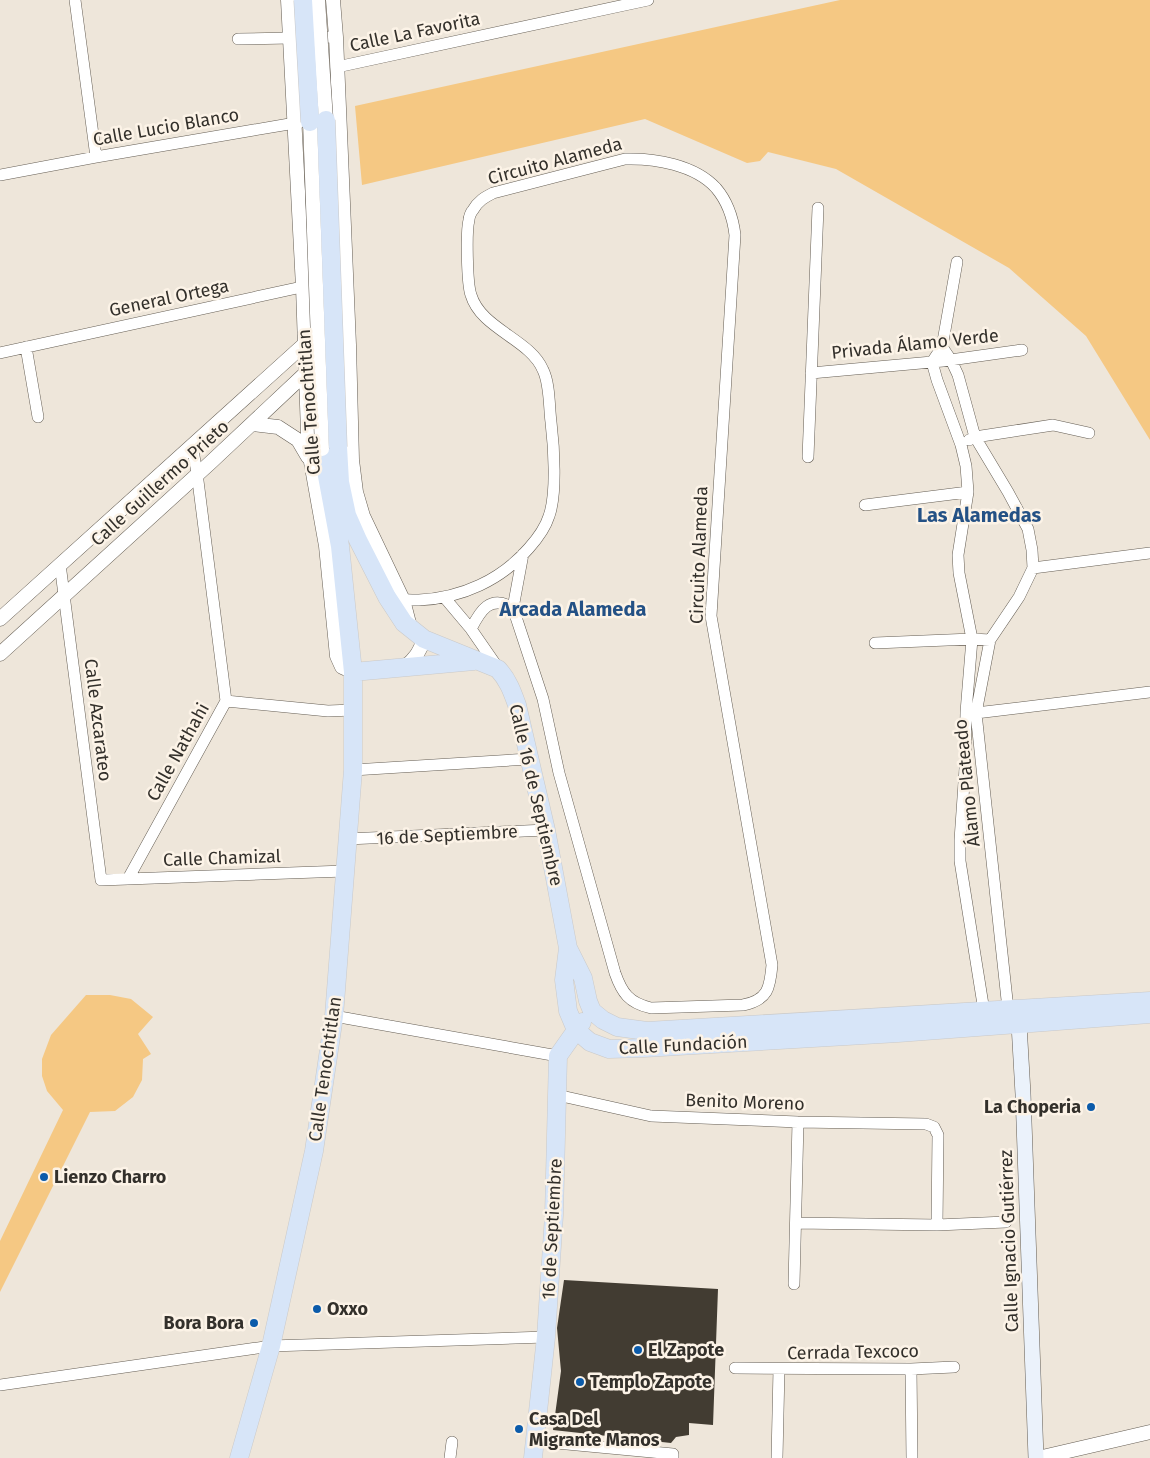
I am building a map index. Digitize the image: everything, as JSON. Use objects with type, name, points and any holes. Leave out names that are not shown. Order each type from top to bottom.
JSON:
[{"type":"main road","points":[[303,0],[317,120]]},
{"type":"main road","name":"Calle Tenochtitlan","points":[[239,1458],[271,1346],[314,1151],[334,1016],[353,770],[353,672],[340,546],[323,453],[317,120]]},
{"type":"main road","points":[[323,453],[340,482],[347,515],[358,540],[395,598],[404,624],[417,635],[498,669]]},
{"type":"main road","points":[[353,672],[477,661]]},
{"type":"main road","name":"Calle 16 de Septiembre","points":[[498,669],[506,678],[517,705],[546,830],[568,948]]},
{"type":"main road","points":[[558,1056],[592,1011],[583,978],[568,948]]},
{"type":"main road","points":[[568,948],[564,980],[568,1011],[576,1030]]},
{"type":"main road","name":"Calle Fundación","points":[[592,1011],[603,1020],[617,1027],[647,1031],[995,1012],[1150,1001]]},
{"type":"main road","name":"Calle Fundación","points":[[576,1030],[590,1042],[609,1049],[898,1033],[1150,1014]]},
{"type":"main road","name":"Calle Ignacio Gutiérrez","points":[[1019,1024],[1037,1458]]},
{"type":"main road","name":"16 de Septiembre","points":[[534,1450],[546,1337],[554,1215],[558,1056]]},
{"type":"street","points":[[75,0],[96,157]]},
{"type":"street","points":[[288,0],[290,37],[317,120],[345,278],[352,460],[356,492],[363,516],[395,598]]},
{"type":"street","points":[[317,120],[318,0]]},
{"type":"street","points":[[317,120],[337,67],[333,0]]},
{"type":"street","name":"Calle La Favorita","points":[[337,67],[648,0]]},
{"type":"street","points":[[238,39],[336,37]]},
{"type":"street","name":"Calle Lucio Blanco","points":[[0,175],[317,120]]},
{"type":"street","name":"Calle Tenochtitlan","points":[[317,120],[303,287],[304,343],[305,372],[323,453]]},
{"type":"street","name":"Circuito Alameda","points":[[395,598],[444,597],[482,585],[501,574],[539,536],[549,518],[552,505],[554,483],[553,434],[546,379],[543,370],[530,353],[487,320],[477,309],[471,296],[469,286],[468,220],[473,210],[482,199],[493,193],[625,159],[654,159],[670,163],[689,170],[716,188],[728,207],[735,234],[710,616],[772,965],[771,982],[768,990],[753,1003],[664,1008],[642,1006],[625,995],[615,974],[559,773],[543,699],[512,608],[523,554]]},
{"type":"street","name":"Privada Álamo Verde","points":[[808,457],[818,208]]},
{"type":"street","points":[[932,362],[942,347],[957,262]]},
{"type":"street","name":"General Ortega","points":[[0,353],[345,278]]},
{"type":"street","name":"Calle Guillermo Prieto","points":[[0,619],[304,343],[347,317]]},
{"type":"street","name":"Calle Guillermo Prieto","points":[[0,654],[252,424],[305,372],[349,345]]},
{"type":"street","points":[[26,347],[38,416]]},
{"type":"street","points":[[942,347],[958,375],[975,437],[1028,529],[1033,568],[1150,552]]},
{"type":"street","name":"Privada Álamo Verde","points":[[811,373],[951,360],[1022,350]]},
{"type":"street","name":"Álamo Plateado","points":[[932,362],[961,445],[966,466],[968,492],[958,555],[959,573],[972,638],[971,713],[995,1012]]},
{"type":"street","points":[[252,424],[278,427],[323,453]]},
{"type":"street","points":[[961,445],[975,437],[1053,425],[1089,433]]},
{"type":"street","points":[[192,445],[226,701]]},
{"type":"street","points":[[865,505],[968,492]]},
{"type":"street","name":"Calle Azcarateo","points":[[60,564],[101,880]]},
{"type":"street","name":"Álamo Plateado","points":[[995,1012],[960,861],[965,768],[971,713],[990,640],[1019,597],[1033,568]]},
{"type":"street","points":[[444,597],[471,629],[498,669]]},
{"type":"street","points":[[471,629],[480,611],[490,604],[502,603],[512,608]]},
{"type":"street","points":[[404,667],[417,656],[417,635]]},
{"type":"street","points":[[875,643],[972,638],[990,640]]},
{"type":"street","points":[[971,713],[1150,692]]},
{"type":"street","name":"Calle Nathahi","points":[[128,878],[226,701],[328,711],[353,710]]},
{"type":"street","points":[[353,770],[529,759]]},
{"type":"street","name":"16 de Septiembre","points":[[347,839],[546,830]]},
{"type":"street","name":"Calle Chamizal","points":[[101,880],[345,871]]},
{"type":"street","points":[[898,1033],[909,1024],[983,1018],[995,1012],[1019,1024],[1033,1014],[1088,1009],[1092,1004]]},
{"type":"street","points":[[334,1016],[558,1056]]},
{"type":"street","name":"Benito Moreno","points":[[557,1095],[651,1116],[798,1122],[926,1124],[934,1127],[938,1135],[937,1225]]},
{"type":"street","points":[[794,1284],[798,1122]]},
{"type":"street","points":[[796,1224],[937,1225],[1006,1222]]},
{"type":"street","points":[[0,1385],[271,1346],[546,1337]]},
{"type":"street","name":"Cerrada Texcoco","points":[[777,1458],[779,1369],[911,1369],[954,1367]]},
{"type":"street","points":[[735,1368],[779,1369]]},
{"type":"street","points":[[911,1369],[912,1458]]},
{"type":"street","points":[[1037,1458],[1150,1432]]},
{"type":"street","points":[[450,1458],[452,1442]]},
{"type":"street","points":[[534,1450],[673,1456]]},
{"type":"shaded area","points":[[840,0],[1150,0],[1150,440],[1086,336],[1009,268],[836,169],[768,152],[760,161],[747,163],[645,119],[362,185],[355,106]]},
{"type":"shaded area","name":"Lienzo Charro","points":[[86,995],[110,995],[131,999],[153,1017],[138,1034],[151,1054],[143,1059],[142,1080],[133,1097],[115,1111],[90,1112],[0,1292],[0,1241],[63,1110],[47,1091],[42,1076],[42,1059],[51,1035]]},
{"type":"building","name":"El Zapote","points":[[564,1280],[718,1289],[713,1425],[689,1423],[689,1435],[676,1437],[671,1443],[553,1430],[561,1371],[557,1328]]},
{"type":"place","name":"La Choperia","points":[[1091,1107]]},
{"type":"place","name":"Lienzo Charro","points":[[44,1177]]},
{"type":"place","name":"Oxxo","points":[[317,1309]]},
{"type":"place","name":"Bora Bora","points":[[254,1323]]},
{"type":"place","name":"El Zapote","points":[[638,1350]]},
{"type":"place","name":"Templo Zapote","points":[[580,1382]]},
{"type":"place","name":"Casa Del Migrante Manos","points":[[519,1429]]},
{"type":"district","name":"Las Alamedas","points":[[979,515]]},
{"type":"district","name":"Arcada Alameda","points":[[573,609]]}]
